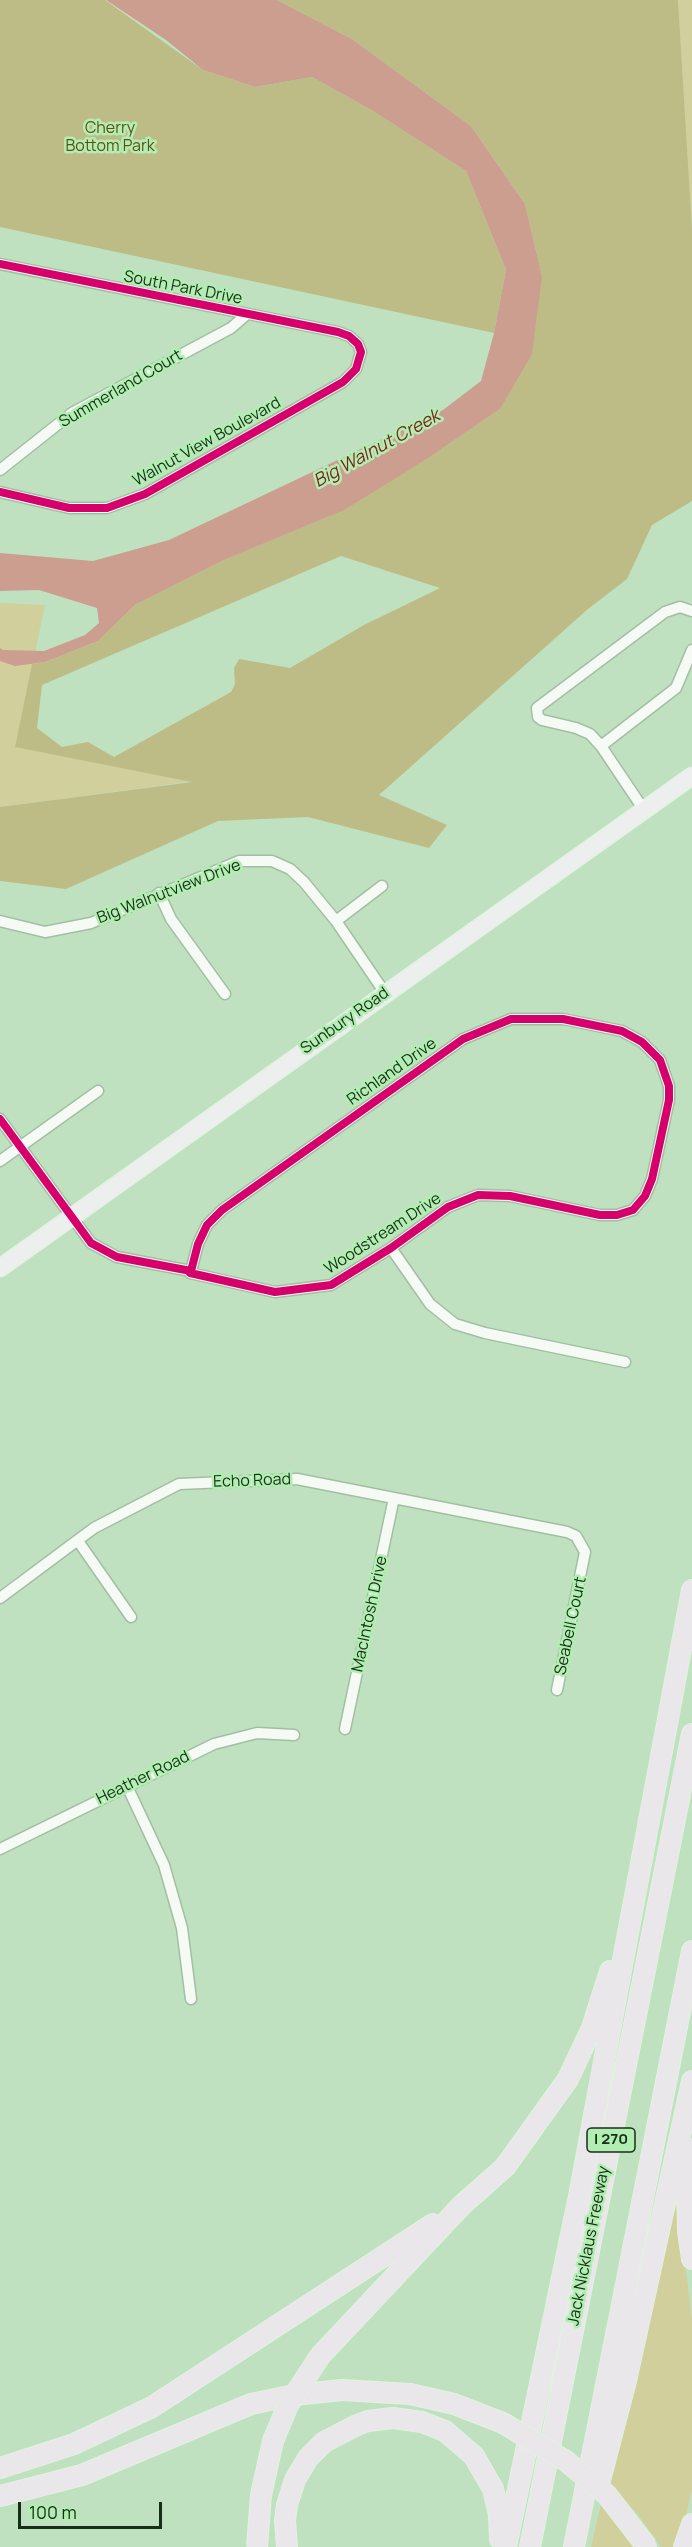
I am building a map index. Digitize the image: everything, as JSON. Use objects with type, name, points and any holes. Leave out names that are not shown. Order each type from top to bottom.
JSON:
[{"type":"highway","points":[[506,2547],[579,2196],[692,1590]]},
{"type":"highway","name":"Jack Nicklaus Freeway","points":[[530,2547],[692,1734]]},
{"type":"highway","points":[[257,2547],[261,2495],[273,2441],[288,2405],[320,2356],[462,2205],[505,2167],[568,2079],[592,2028],[610,1971],[663,1740]]},
{"type":"highway","name":"I 270","points":[[574,2547],[692,1951]]},
{"type":"highway","points":[[692,2082],[685,2161],[688,2232],[692,2259]]},
{"type":"highway","points":[[579,2547],[590,2518],[626,2381],[692,2082]]},
{"type":"highway","points":[[0,2468],[74,2444],[152,2407],[462,2205]]},
{"type":"highway","points":[[0,2496],[82,2475],[251,2404],[281,2397],[342,2390],[389,2391],[454,2404],[502,2423],[566,2461],[607,2495],[647,2547]]},
{"type":"highway","points":[[287,2547],[286,2505],[295,2480],[308,2458],[324,2442],[357,2425],[368,2421],[393,2418],[422,2422],[445,2431],[474,2456],[493,2489],[500,2515],[499,2547]]},
{"type":"highway","points":[[684,2547],[692,2524]]},
{"type":"main road","name":"Sunbury Road","points":[[0,1268],[692,776]]},
{"type":"street","name":"South Park Drive","points":[[0,264],[338,332],[349,336],[358,344]]},
{"type":"street","name":"Summerland Court","points":[[0,470],[72,413],[231,328],[246,315]]},
{"type":"street","name":"Walnut View Boulevard","points":[[0,492],[69,508],[107,507],[145,494],[344,382],[356,369],[361,352],[358,344]]},
{"type":"street","points":[[644,810],[601,746],[590,734],[542,720],[538,717],[537,708],[665,612],[680,607],[692,612]]},
{"type":"street","points":[[601,746],[676,688],[692,650]]},
{"type":"street","name":"Big Walnutview Drive","points":[[0,921],[45,932],[91,923],[239,861],[272,861],[290,869],[304,882],[336,921],[385,993]]},
{"type":"street","points":[[336,921],[382,886]]},
{"type":"street","points":[[159,893],[171,919],[225,994]]},
{"type":"street","name":"Richland Drive","points":[[191,1271],[198,1244],[207,1225],[222,1210],[463,1039],[511,1019],[563,1019],[622,1031],[642,1042],[660,1060]]},
{"type":"street","name":"Woodstream Drive","points":[[0,1119],[91,1243],[117,1257],[191,1271],[190,1274],[275,1292],[331,1285],[391,1248],[448,1207],[478,1195],[510,1196],[600,1215],[617,1215],[633,1210],[645,1196],[652,1179],[669,1101],[669,1086],[660,1060]]},
{"type":"street","points":[[0,1161],[98,1091]]},
{"type":"street","points":[[391,1248],[430,1304],[455,1324],[485,1333],[625,1362]]},
{"type":"street","name":"Echo Road","points":[[0,1598],[94,1528],[179,1484],[297,1479],[567,1532],[576,1536],[582,1544],[585,1552],[584,1561]]},
{"type":"street","name":"MacIntosh Drive","points":[[345,1729],[394,1498]]},
{"type":"street","points":[[78,1541],[131,1617]]},
{"type":"street","name":"Seabell Court","points":[[557,1690],[584,1561]]},
{"type":"street","name":"Heather Road","points":[[0,1849],[214,1744],[257,1733],[294,1735]]},
{"type":"street","points":[[127,1786],[164,1865],[182,1928],[191,1999]]},
{"type":"shaded area","points":[[678,0],[692,0],[692,229]]},
{"type":"shaded area","points":[[0,603],[45,605],[15,747],[194,781],[0,807]]},
{"type":"shaded area","points":[[674,2200],[678,2200],[692,2322],[692,2490],[685,2519],[674,2547],[661,2547],[639,2516],[607,2480]]},
{"type":"shaded area","points":[[601,2504],[625,2530],[637,2547],[591,2547]]},
{"type":"green space","name":"Cherry Bottom Park","points":[[0,0],[105,0],[203,70],[255,87],[312,77],[373,111],[466,171],[506,270],[494,333],[0,227]]},
{"type":"green space","points":[[277,0],[678,0],[692,229],[692,501],[652,525],[627,579],[588,609],[379,795],[447,825],[429,848],[308,817],[218,821],[66,889],[0,881],[0,807],[192,782],[15,747],[32,664],[45,662],[98,641],[135,605],[222,561],[329,516],[430,457],[500,409],[542,276],[525,204],[471,126],[352,39]],"holes":[[[341,556],[440,588],[364,625],[290,668],[239,659],[234,668],[235,684],[231,692],[114,757],[88,742],[62,747],[37,728],[42,685]]]},
{"type":"water","name":"Big Walnut Creek","points":[[106,0],[277,0],[352,39],[471,126],[525,204],[542,276],[532,354],[500,409],[430,457],[344,510],[222,561],[135,605],[98,641],[45,662],[15,666],[0,661],[0,648],[44,651],[85,635],[99,623],[97,608],[39,590],[0,591],[0,553],[93,561],[169,540],[443,410],[481,381],[494,333],[506,270],[466,171],[373,111],[312,77],[255,87],[203,70],[166,40]]},
{"type":"cycle path","points":[[0,264],[338,332],[349,336],[358,344],[361,352],[356,369],[343,382],[145,494],[107,508],[69,508],[0,492]]},
{"type":"cycle path","points":[[0,1119],[91,1243],[117,1257],[191,1271],[190,1273],[275,1292],[331,1285],[391,1248],[448,1207],[478,1195],[510,1196],[600,1215],[617,1215],[633,1210],[645,1196],[652,1179],[669,1100],[669,1086],[660,1060],[642,1042],[622,1031],[563,1019],[511,1019],[463,1039],[222,1210],[207,1225],[198,1244],[191,1271]]}]
